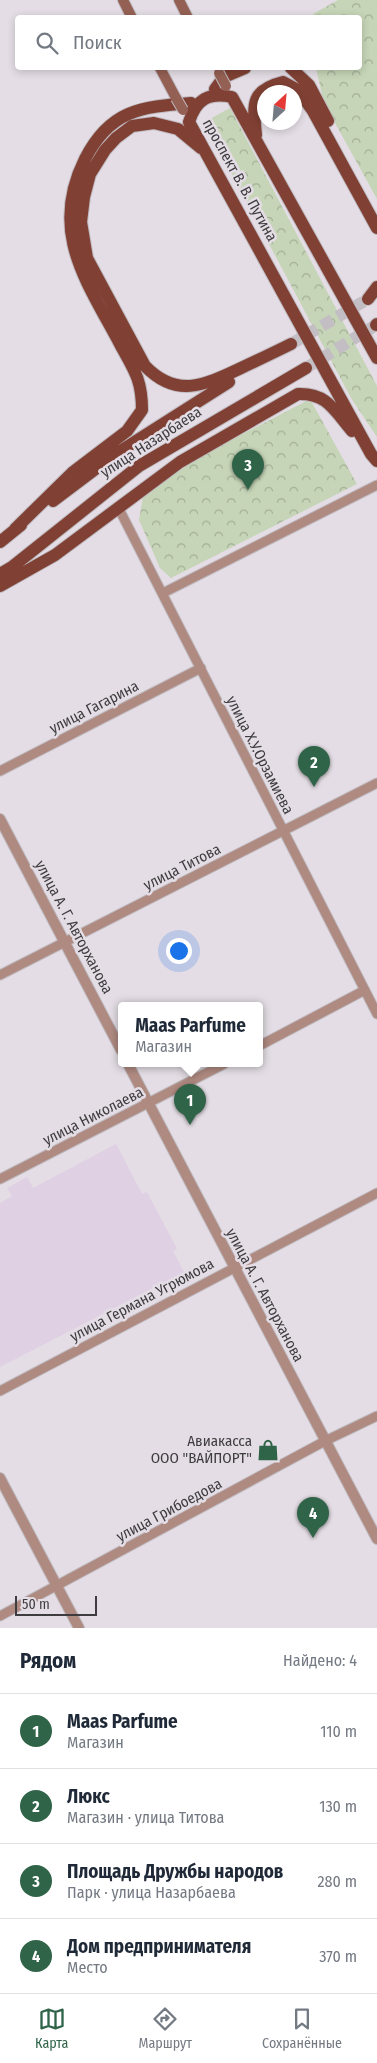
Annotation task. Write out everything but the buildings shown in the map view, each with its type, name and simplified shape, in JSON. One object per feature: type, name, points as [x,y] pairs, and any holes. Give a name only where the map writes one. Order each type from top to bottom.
[{"type":"main road","points":[[123,0],[130,15]]},
{"type":"main road","points":[[179,0],[186,15]]},
{"type":"main road","points":[[161,70],[186,116]]},
{"type":"main road","points":[[218,70],[377,358]]},
{"type":"main road","points":[[211,96],[224,77],[240,70]]},
{"type":"main road","points":[[292,70],[309,85],[377,211]]},
{"type":"main road","points":[[256,140],[254,110],[258,96],[267,86],[283,82],[298,90],[313,111],[377,228]]},
{"type":"main road","name":"проспект В. В. Путина","points":[[229,91],[204,98],[186,116],[374,458]]},
{"type":"main road","points":[[15,529],[73,472],[127,431],[142,410],[140,382],[83,275],[74,252],[70,215],[80,169],[97,137],[110,124],[124,115],[138,109],[199,103]]},
{"type":"main road","name":"улица Назарбаева","points":[[0,542],[114,455],[169,418],[291,344],[211,382],[184,386],[167,382],[154,375],[145,366],[87,258],[81,222],[84,197],[90,174],[116,138],[132,126],[154,123],[178,129],[206,153]]},
{"type":"main road","points":[[372,297],[377,287]]},
{"type":"main road","name":"улица Назарбаева","points":[[0,574],[12,567],[84,507],[139,466],[306,368]]},
{"type":"main road","points":[[0,586],[39,566],[180,462],[298,394],[313,394],[322,398],[374,458]]},
{"type":"street","points":[[163,593],[377,485]]},
{"type":"street","name":"улица Х.У.Орзамиева","points":[[118,508],[377,1014]]},
{"type":"street","name":"улица Гагарина","points":[[0,771],[201,668]]},
{"type":"street","name":"улица Титова","points":[[0,975],[377,783]]},
{"type":"street","name":"улица А. Г. Авторханова","points":[[0,819],[66,941],[118,1044]]},
{"type":"street","points":[[263,1044],[365,990]]},
{"type":"street","name":"улица А. Г. Авторханова","points":[[130,1067],[377,1539]]},
{"type":"street","name":"улица Николаева","points":[[0,1179],[218,1067]]},
{"type":"street","name":"улица Германа Угрюмова","points":[[0,1390],[377,1193]]},
{"type":"street","name":"улица Грибоедова","points":[[0,1616],[325,1441],[377,1416]]},
{"type":"street","points":[[0,1478],[79,1628]]},
{"type":"shaded area","points":[[116,1144],[142,1194],[147,1192],[177,1249],[173,1251],[184,1272],[0,1367],[0,1203],[12,1196],[7,1188],[27,1177],[33,1188]]},
{"type":"green space","points":[[338,0],[377,0],[377,199],[324,103],[316,70],[362,70],[362,15],[313,14]]},
{"type":"green space","points":[[230,108],[377,386],[377,437],[351,398],[204,122]]},
{"type":"green space","points":[[310,399],[357,484],[171,578],[160,568],[139,520],[143,496],[187,463]]},
{"type":"tunnel","points":[[291,344],[368,299]]},
{"type":"tunnel","points":[[306,368],[376,325]]},
{"type":"place","name":"Площадь Дружбы народов","points":[[248,490]]},
{"type":"place","name":"Люкс","points":[[314,787]]},
{"type":"place","name":"Maas Parfume","points":[[190,1125]]},
{"type":"place","name":"Авиакасса ООО \"ВАЙПОРТ\"","points":[[268,1450]]},
{"type":"place","name":"Дом предпринимателя","points":[[313,1538]]}]
